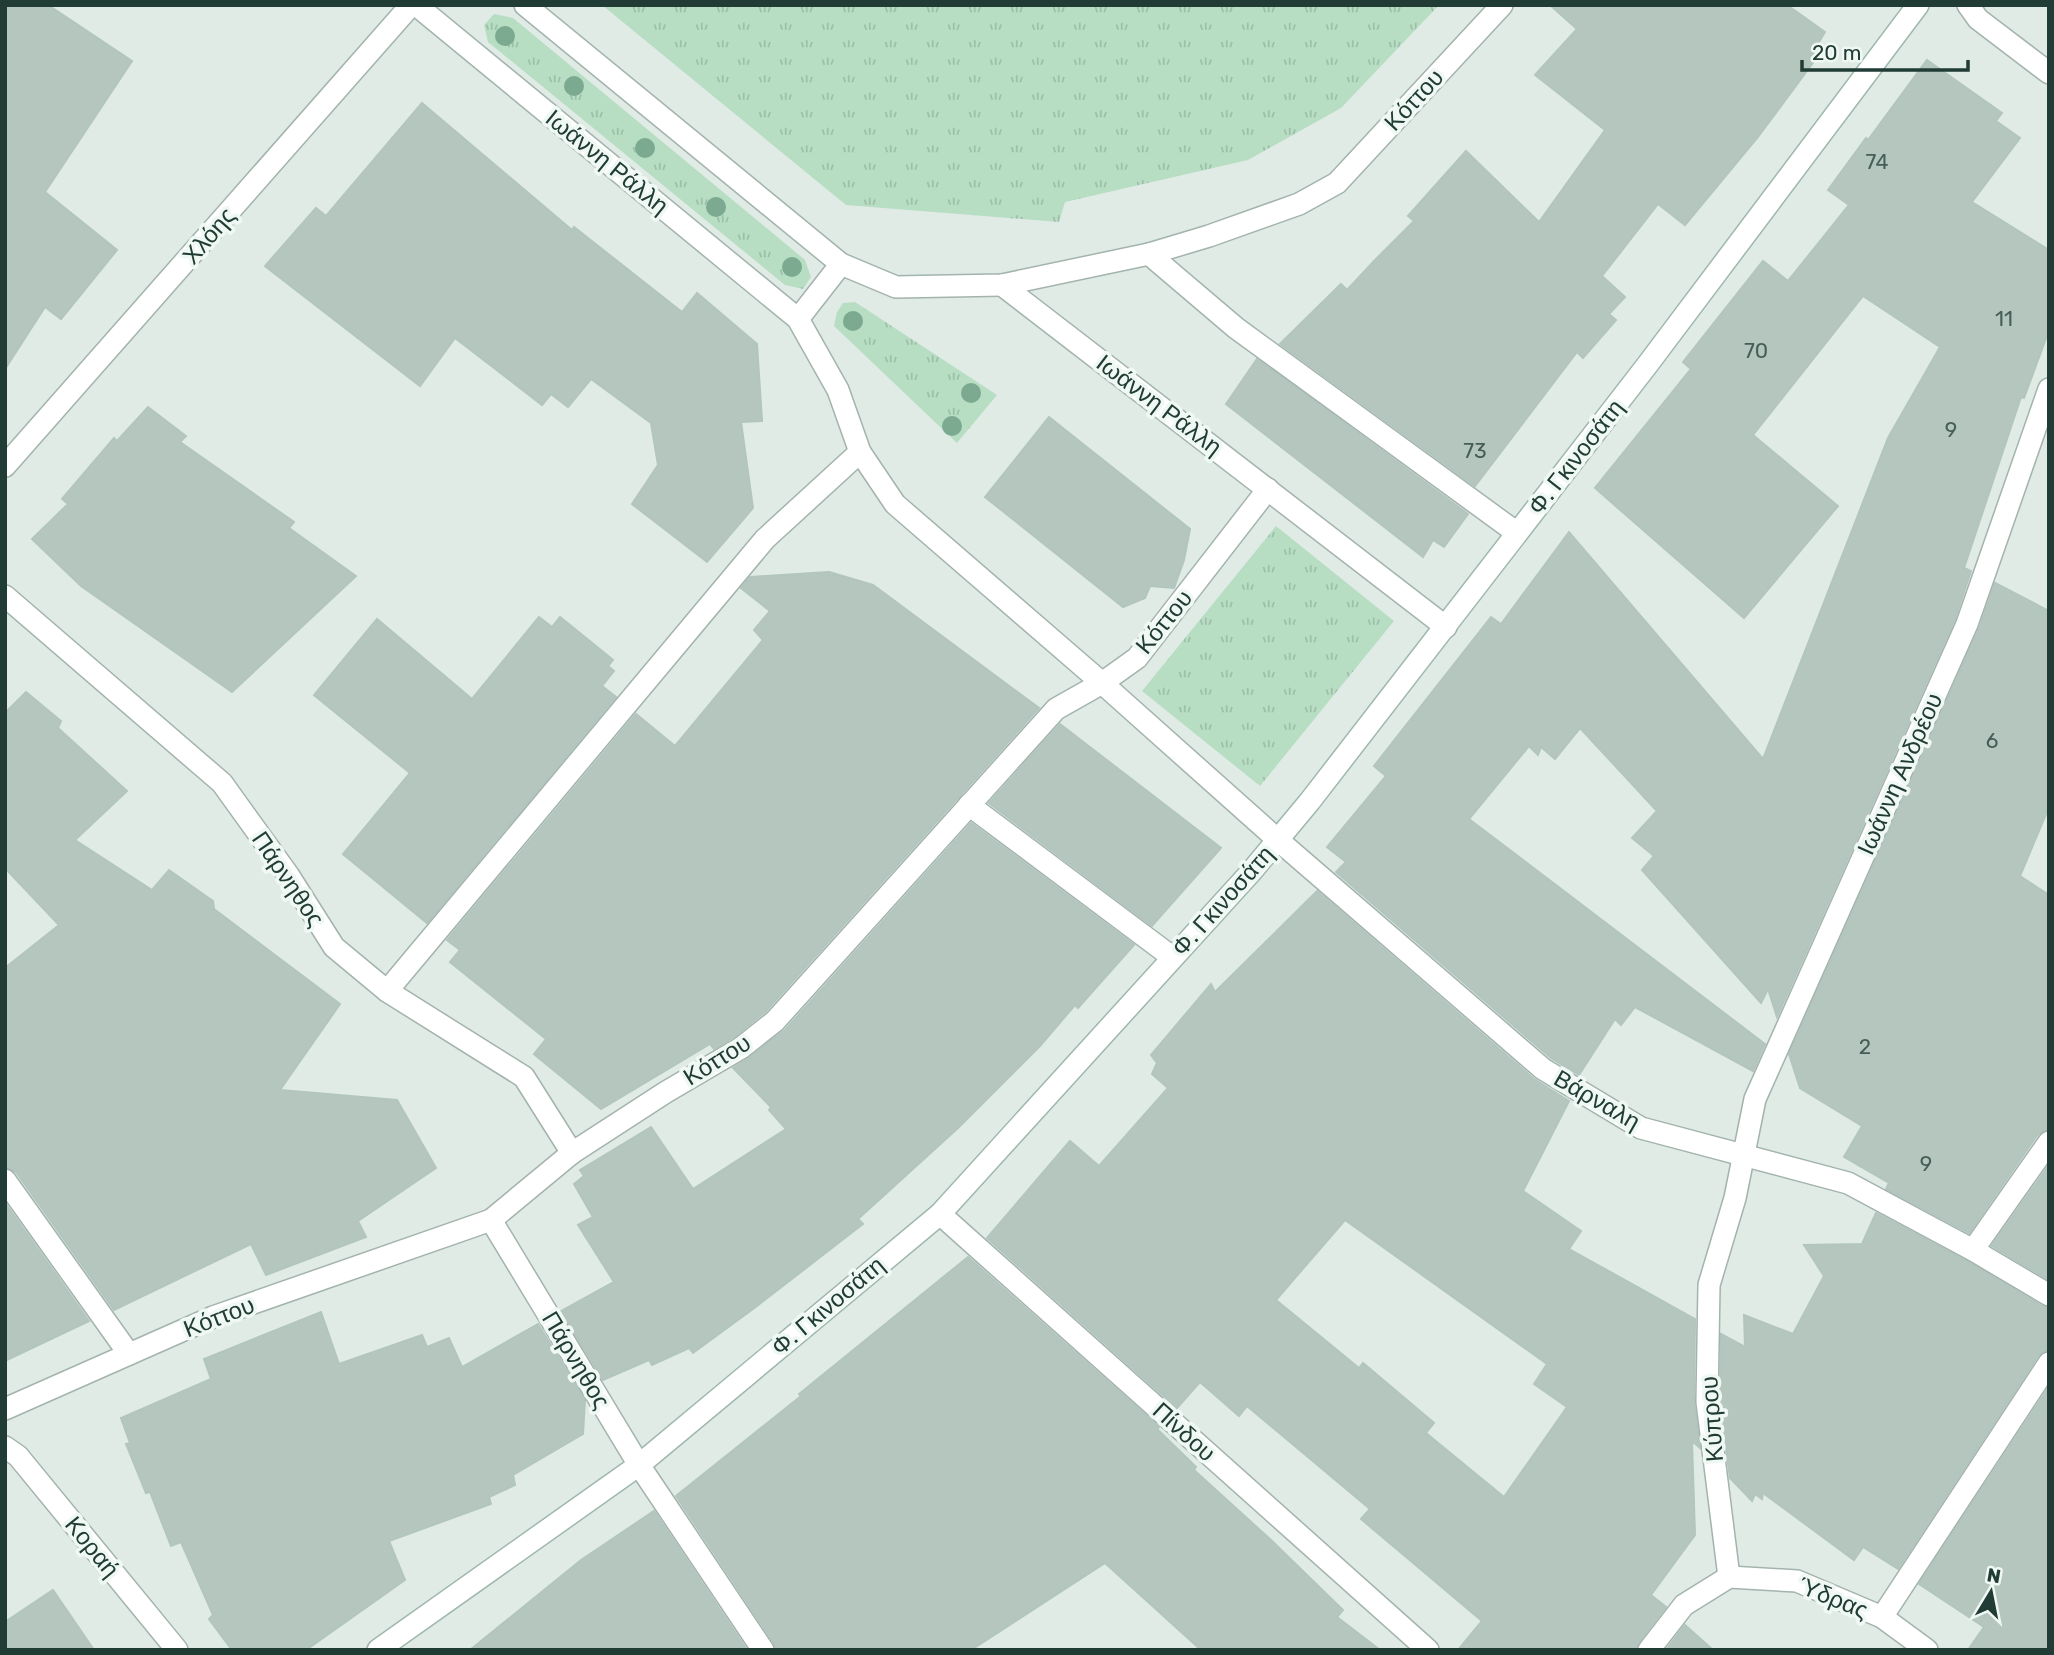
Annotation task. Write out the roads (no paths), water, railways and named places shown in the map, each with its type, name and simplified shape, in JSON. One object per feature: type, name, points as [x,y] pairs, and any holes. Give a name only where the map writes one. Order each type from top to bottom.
[{"type":"street","name":"Ιωάννη Ράλλη","points":[[414,5],[797,319],[838,390],[860,452],[895,504],[1279,840]]},
{"type":"street","name":"Χλόης","points":[[5,466],[414,5]]},
{"type":"street","points":[[525,5],[841,264],[896,287],[1002,285]]},
{"type":"street","name":"Κόττου","points":[[1002,285],[1149,254],[1209,236],[1299,204],[1337,183],[1502,5]]},
{"type":"street","name":"Φ. Γκινοσάτη","points":[[378,1650],[639,1465],[940,1214],[1311,802],[1648,365],[1918,5]]},
{"type":"street","points":[[1968,5],[1978,19],[2049,73]]},
{"type":"street","points":[[1149,254],[1236,328],[1517,533]]},
{"type":"street","points":[[797,319],[841,264]]},
{"type":"street","name":"Ιωάννη Ράλλη","points":[[1002,285],[1446,627]]},
{"type":"street","name":"Ιωάννη Ανδρέου","points":[[1744,1156],[1755,1098],[1966,624],[2049,389]]},
{"type":"street","points":[[387,991],[765,539],[860,452]]},
{"type":"street","name":"Κόττου","points":[[5,1409],[213,1317],[491,1220],[572,1153],[666,1092],[741,1048],[775,1021],[1056,709],[1102,683],[1137,658],[1268,489]]},
{"type":"street","name":"Πάρνηθος","points":[[5,596],[222,783],[289,876],[334,947],[387,991],[524,1077],[572,1153]]},
{"type":"street","points":[[969,805],[1172,957]]},
{"type":"street","name":"Βάρναλη","points":[[1279,840],[1543,1069],[1641,1128],[1848,1183],[1973,1250],[2049,1295]]},
{"type":"street","points":[[1973,1250],[2049,1142]]},
{"type":"street","name":"Κύπρου","points":[[1729,1577],[1707,1402],[1709,1285],[1735,1198],[1744,1156]]},
{"type":"street","points":[[5,1180],[129,1354]]},
{"type":"street","name":"Πίνδου","points":[[940,1214],[1428,1650]]},
{"type":"street","name":"Πάρνηθος","points":[[491,1220],[639,1465],[763,1650]]},
{"type":"street","points":[[1882,1617],[2049,1363]]},
{"type":"street","name":"Κοραή","points":[[5,1447],[18,1456],[177,1650]]},
{"type":"street","points":[[1648,1650],[1684,1605],[1729,1577]]},
{"type":"street","name":"Ύδρας","points":[[1729,1577],[1797,1581],[1882,1617],[1927,1650]]}]
